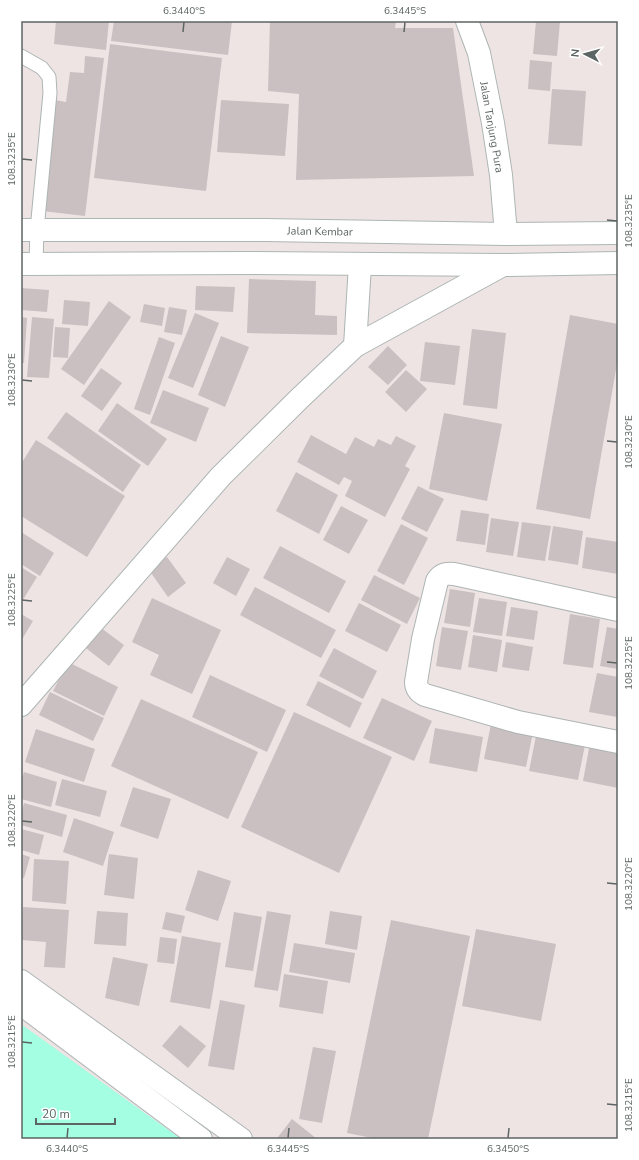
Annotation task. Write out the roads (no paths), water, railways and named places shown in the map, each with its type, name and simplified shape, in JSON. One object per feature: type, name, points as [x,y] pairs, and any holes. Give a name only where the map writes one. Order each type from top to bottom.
[{"type":"street","name":"Jalan Tanjung Pura","points":[[467,21],[478,53],[493,123],[501,175],[506,234]]},
{"type":"street","name":"Jalan Kembar","points":[[29,230],[265,230],[506,234],[618,233]]},
{"type":"street","points":[[29,264],[250,263],[503,265],[618,263]]},
{"type":"street","points":[[356,346],[360,265]]},
{"type":"street","points":[[21,704],[221,476],[300,398],[356,346],[503,265]]},
{"type":"street","points":[[618,610],[454,574],[444,574],[437,581],[423,640],[416,687],[425,695],[518,722],[618,742]]},
{"type":"street","points":[[21,981],[241,1139]]},
{"type":"street","points":[[21,1004],[201,1139]]},
{"type":"lane","points":[[21,56],[42,68],[49,77],[50,93],[29,230],[29,264]]}]
